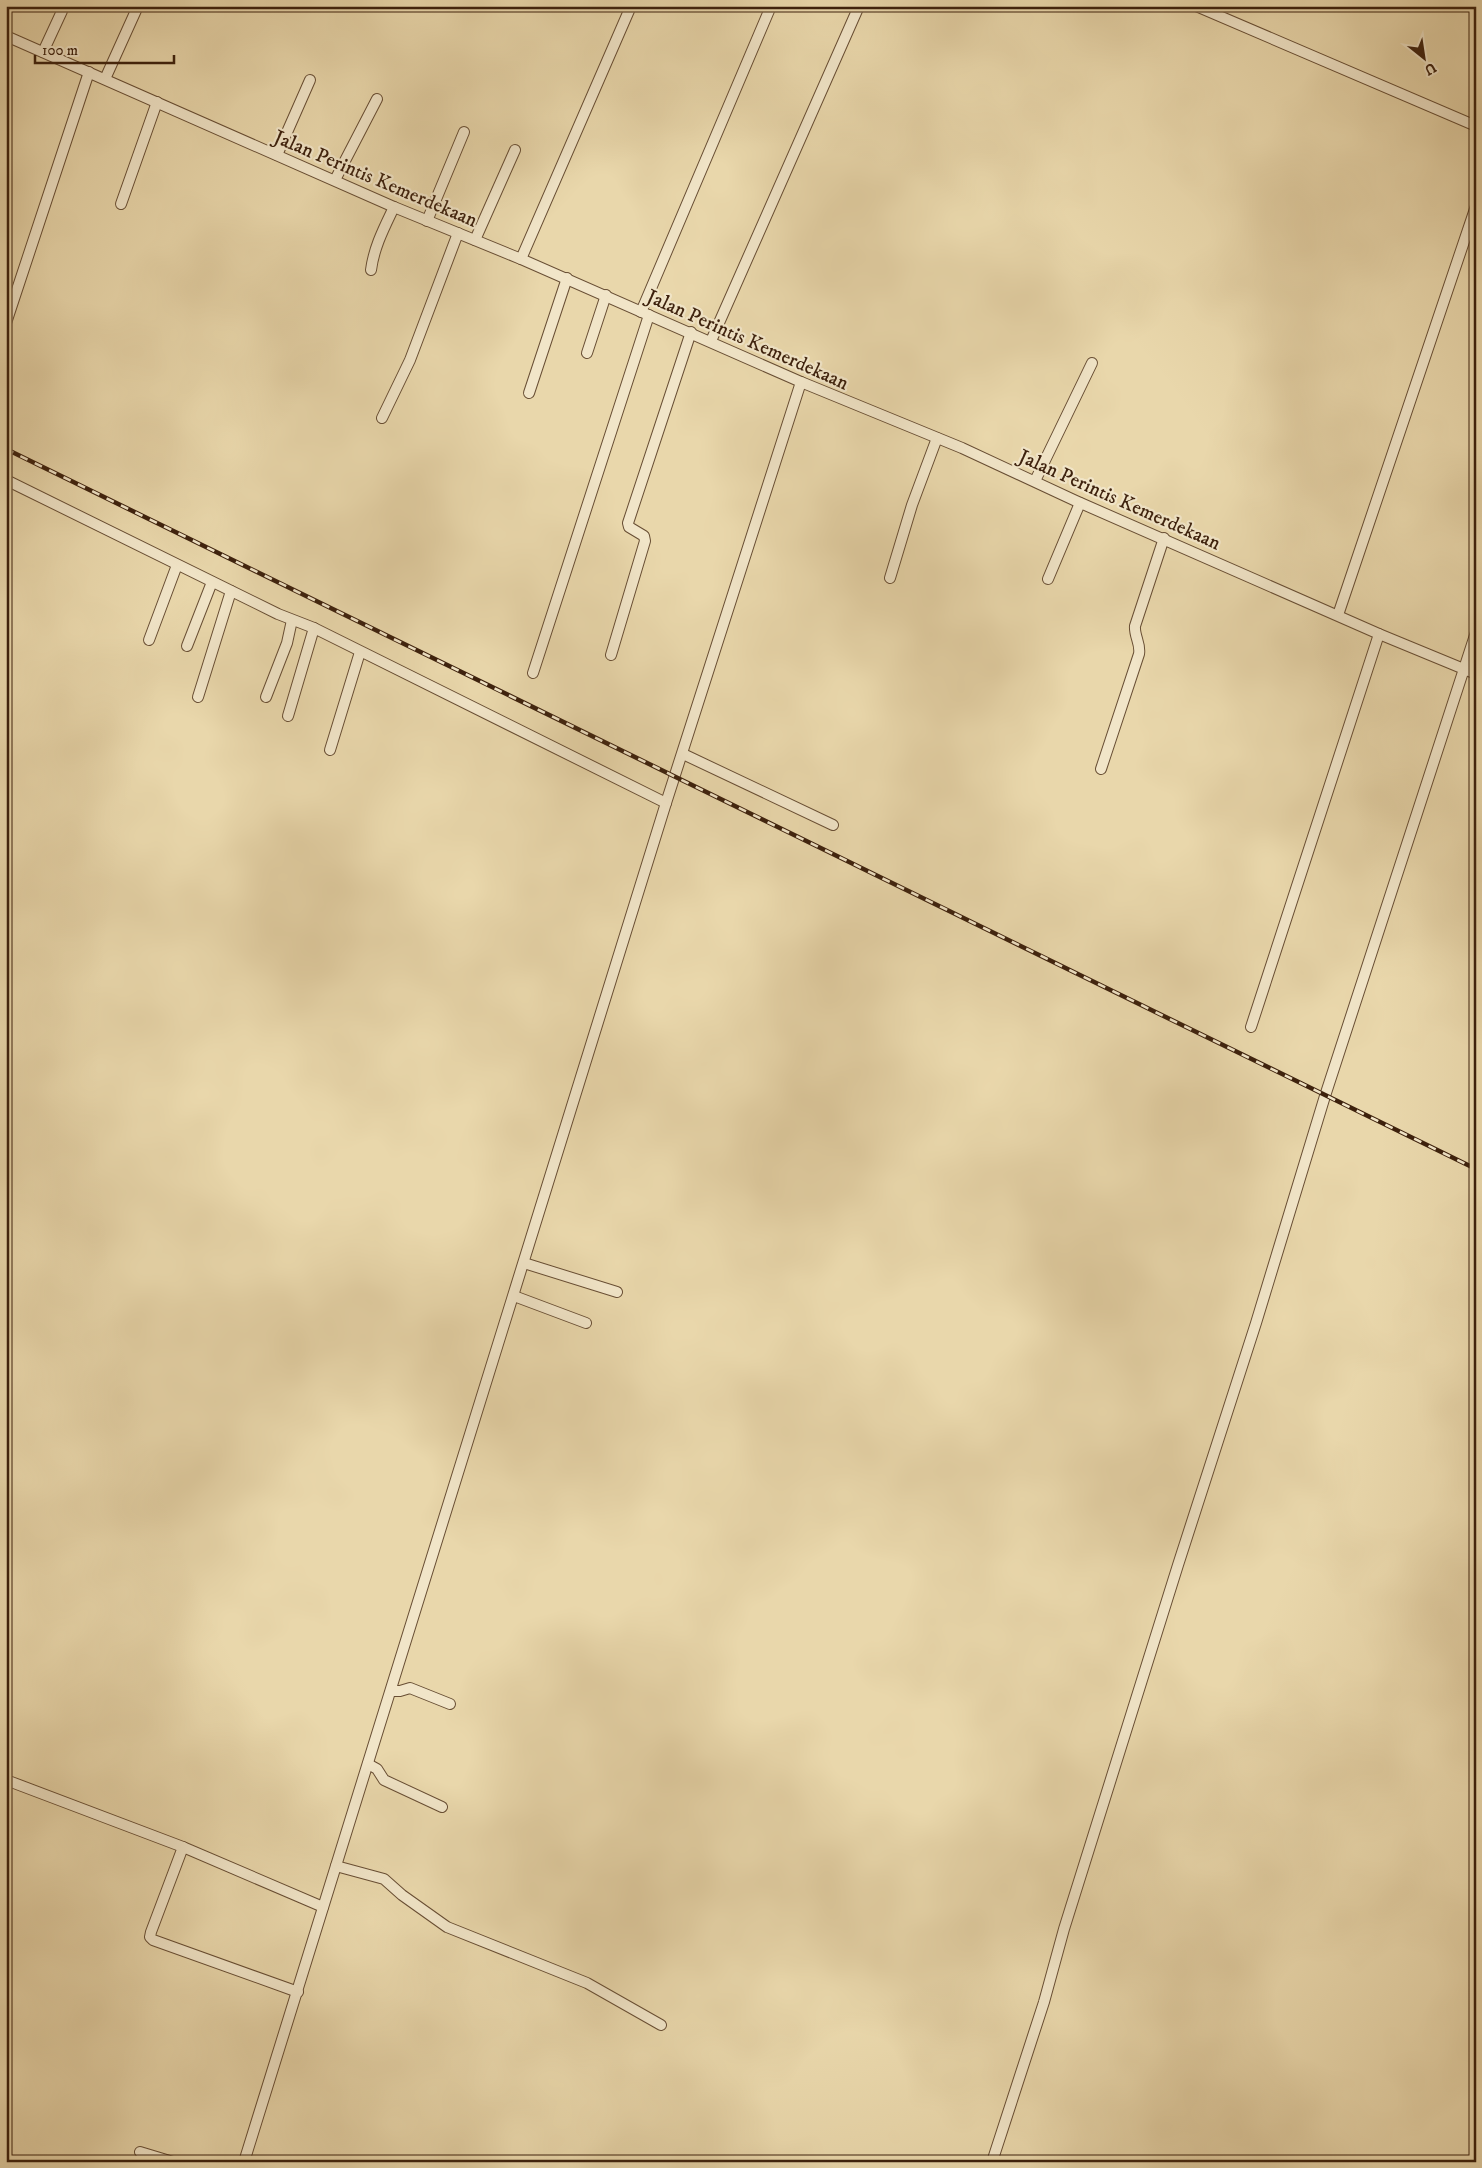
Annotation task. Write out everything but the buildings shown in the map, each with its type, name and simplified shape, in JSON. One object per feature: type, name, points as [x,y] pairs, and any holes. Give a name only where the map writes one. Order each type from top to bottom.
[{"type":"street","points":[[105,79],[138,6]]},
{"type":"street","points":[[521,259],[631,6]]},
{"type":"street","points":[[533,673],[645,313],[771,6]]},
{"type":"street","points":[[711,341],[859,6]]},
{"type":"street","points":[[1196,6],[1476,126]]},
{"type":"street","points":[[43,52],[62,11]]},
{"type":"street","name":"Jalan Perintis Kemerdekaan","points":[[7,38],[158,102],[394,207],[567,278],[801,382],[937,438],[1080,503],[1338,614],[1379,634],[1476,674]]},
{"type":"street","points":[[6,323],[89,72]]},
{"type":"street","points":[[277,155],[310,80]]},
{"type":"street","points":[[334,180],[377,99]]},
{"type":"street","points":[[121,204],[158,102]]},
{"type":"street","points":[[427,221],[464,132]]},
{"type":"street","points":[[475,240],[515,150]]},
{"type":"street","points":[[1338,614],[1476,206]]},
{"type":"street","points":[[372,270],[373,254],[394,207]]},
{"type":"street","points":[[382,418],[410,360],[458,233]]},
{"type":"street","points":[[529,393],[567,278]]},
{"type":"street","points":[[587,352],[606,296]]},
{"type":"street","points":[[611,655],[645,541],[642,534],[629,527],[628,522],[691,332]]},
{"type":"street","points":[[1034,481],[1092,363]]},
{"type":"street","points":[[244,2162],[666,802],[801,382]]},
{"type":"street","points":[[890,578],[912,505],[937,438]]},
{"type":"street","points":[[6,480],[231,592],[314,628],[666,802]]},
{"type":"street","points":[[1048,579],[1080,503]]},
{"type":"street","points":[[1101,769],[1139,654],[1140,645],[1134,631],[1135,626],[1164,538]]},
{"type":"street","points":[[149,640],[176,564]]},
{"type":"street","points":[[188,646],[212,582]]},
{"type":"street","points":[[198,697],[231,592]]},
{"type":"street","points":[[266,697],[287,644],[292,620]]},
{"type":"street","points":[[288,716],[314,628]]},
{"type":"street","points":[[992,2162],[1044,2002],[1064,1929],[1256,1323],[1325,1096],[1476,632]]},
{"type":"street","points":[[1251,1027],[1379,634]]},
{"type":"street","points":[[330,750],[360,652]]},
{"type":"street","points":[[682,754],[833,824]]},
{"type":"street","points":[[524,1263],[617,1292]]},
{"type":"street","points":[[514,1296],[586,1323]]},
{"type":"street","points":[[391,1691],[410,1688],[450,1704]]},
{"type":"street","points":[[368,1764],[377,1769],[384,1780],[442,1808]]},
{"type":"street","points":[[6,1780],[183,1847],[323,1907]]},
{"type":"street","points":[[183,1847],[150,1937],[153,1940],[298,1992]]},
{"type":"street","points":[[336,1866],[384,1879],[402,1895],[447,1927],[587,1983],[661,2025]]},
{"type":"street","points":[[140,2152],[173,2162]]},
{"type":"railway","points":[[6,449],[1476,1169]]}]
